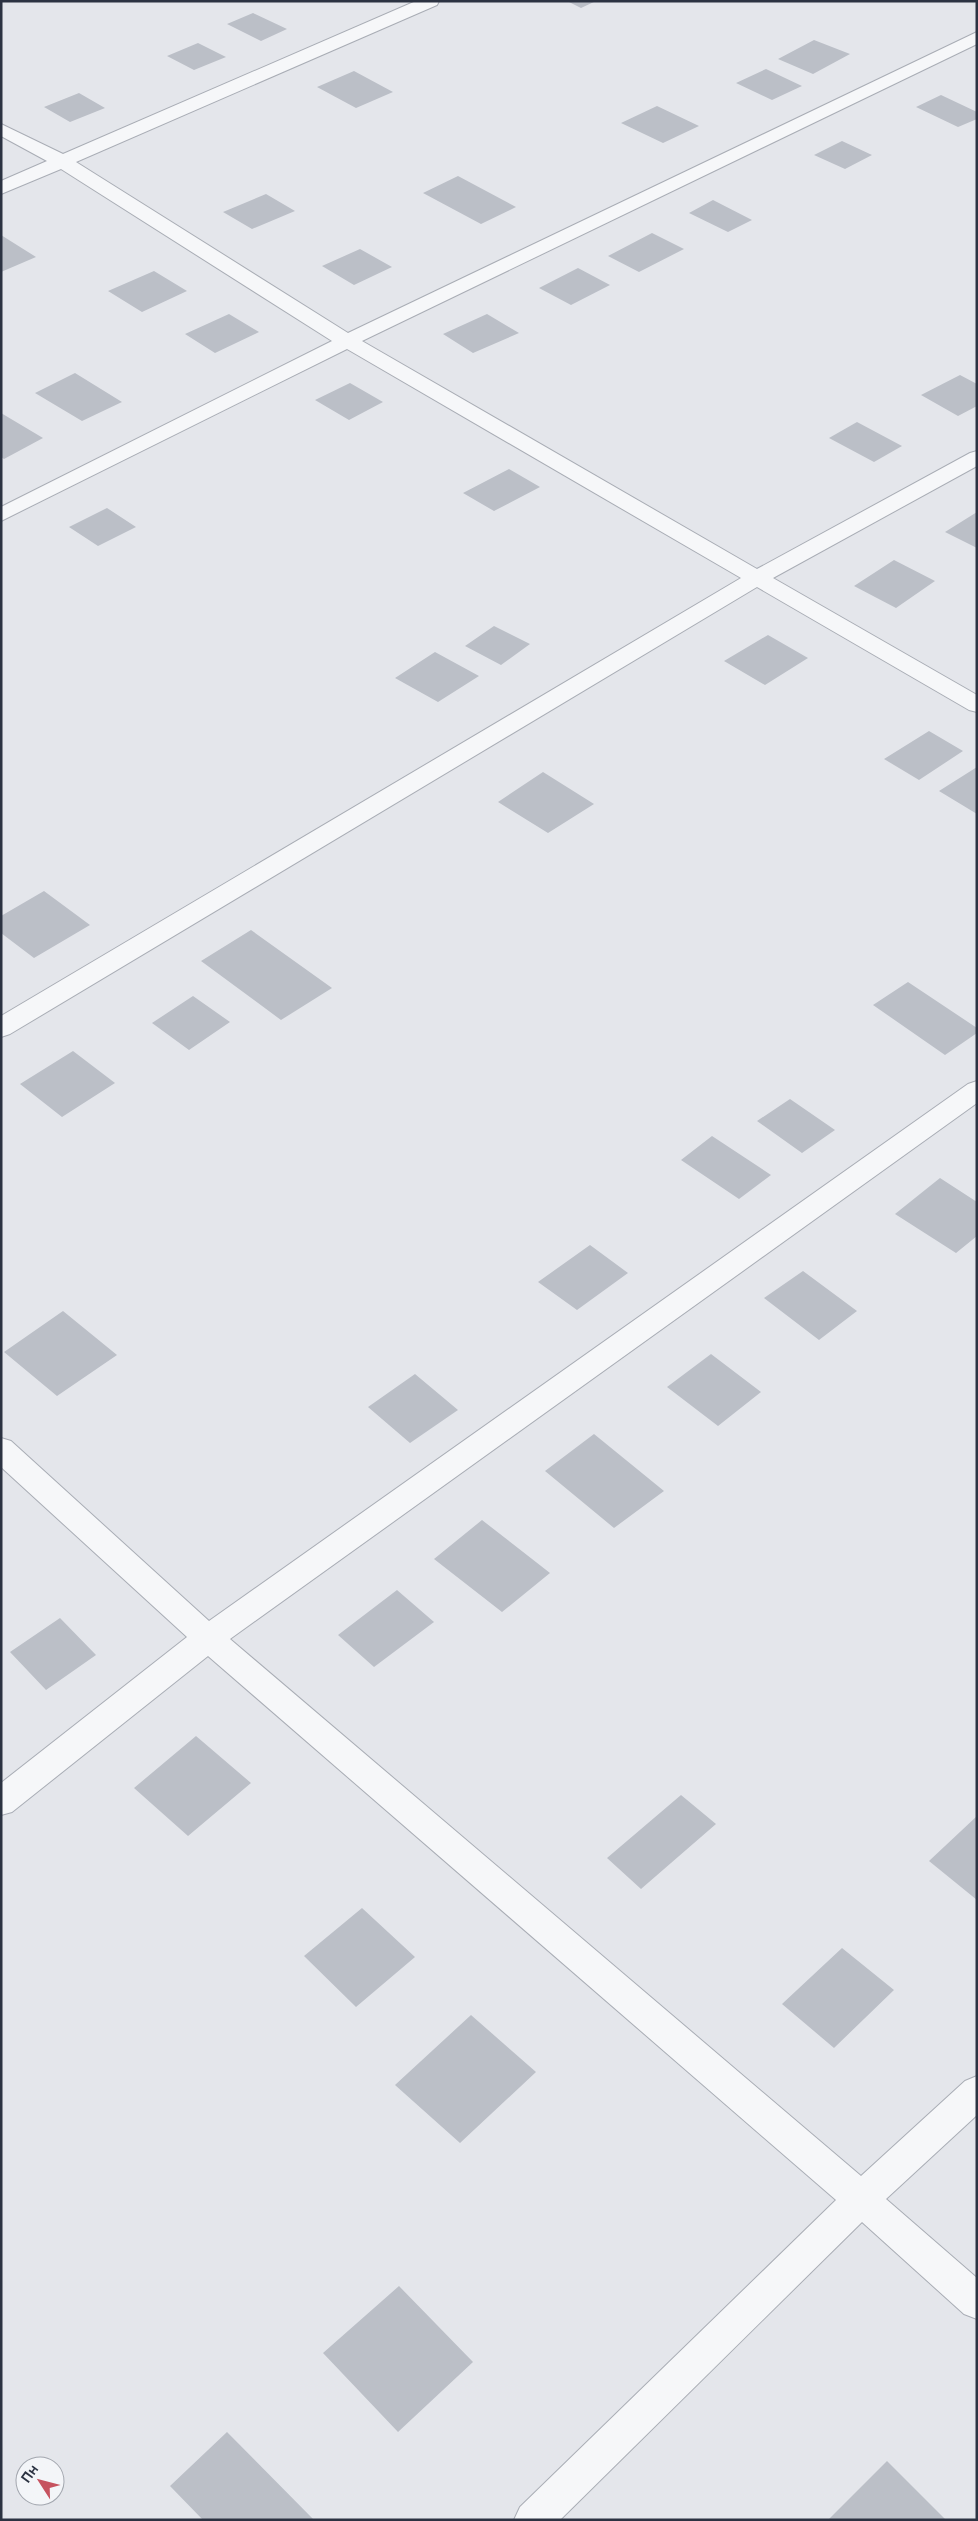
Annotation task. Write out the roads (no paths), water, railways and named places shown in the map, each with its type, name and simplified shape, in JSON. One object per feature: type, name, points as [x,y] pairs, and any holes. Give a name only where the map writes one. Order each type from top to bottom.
[{"type":"street","points":[[1,188],[431,1]]},
{"type":"street","points":[[1,515],[347,341],[977,36]]},
{"type":"street","points":[[1,129],[61,161],[347,341],[977,705]]},
{"type":"street","points":[[1,1028],[757,578],[977,457]]},
{"type":"street","points":[[1,1802],[208,1638],[977,1090]]},
{"type":"street","points":[[1,1449],[208,1638],[861,2199],[977,2302]]},
{"type":"street","points":[[533,2520],[861,2199],[977,2092]]}]
